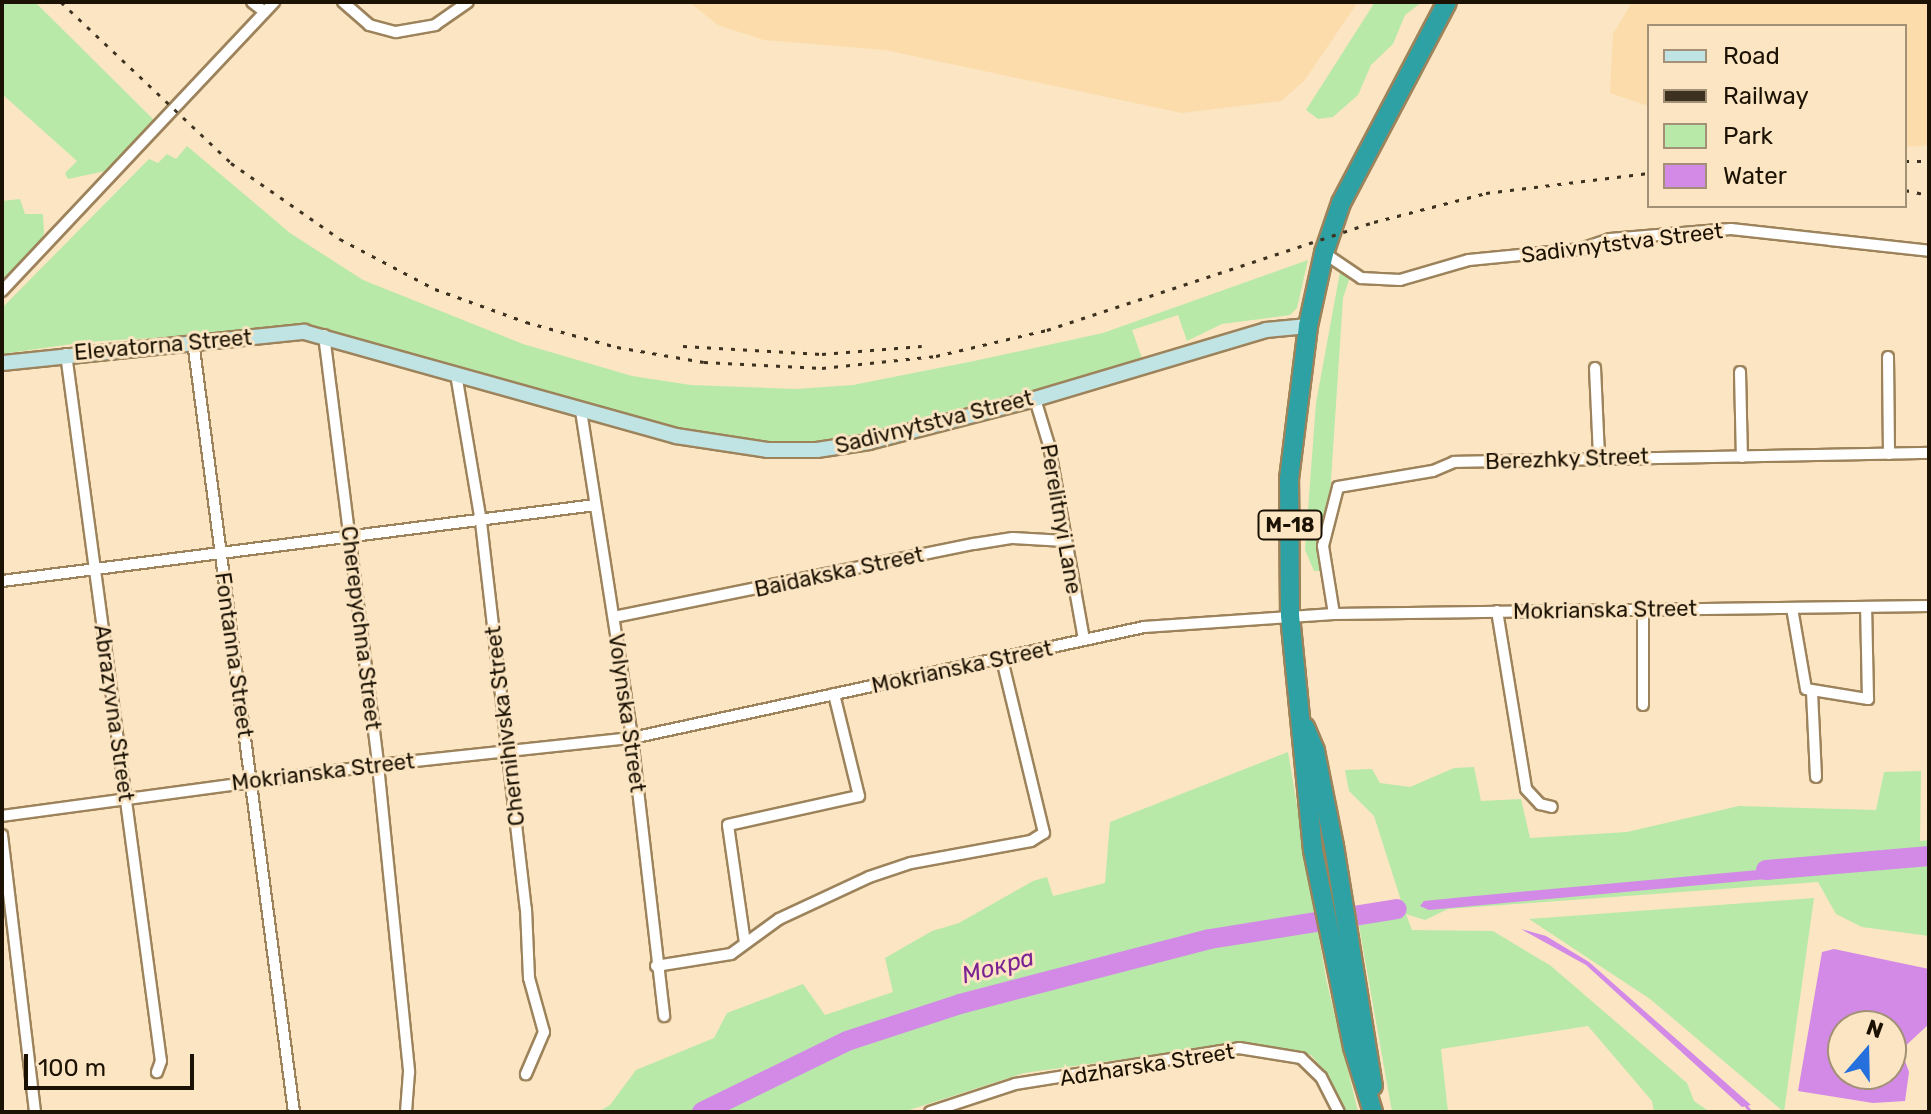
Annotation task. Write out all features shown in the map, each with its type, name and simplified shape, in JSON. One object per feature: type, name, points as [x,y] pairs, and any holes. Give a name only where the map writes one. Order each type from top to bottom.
[{"type":"highway","name":"М-18","points":[[1374,1112],[1339,977],[1313,850],[1304,725],[1290,615],[1289,479],[1308,326],[1324,253],[1341,203],[1447,2]]},
{"type":"highway","name":"М-18","points":[[1304,725],[1315,751],[1358,973],[1374,1112]]},
{"type":"street","points":[[252,2],[265,12]]},
{"type":"street","points":[[2,291],[274,2]]},
{"type":"street","points":[[343,2],[369,25],[396,32],[435,25],[468,2]]},
{"type":"street","name":"Sadivnytstva Street","points":[[1324,253],[1361,278],[1400,280],[1469,260],[1731,229],[1929,251]]},
{"type":"street","name":"Sadivnytstva Street","points":[[324,335],[581,411],[723,446],[817,450],[869,442],[1035,399],[1266,330],[1308,326]]},
{"type":"street","name":"Elevatorna Street","points":[[2,363],[193,341],[304,332],[324,335]]},
{"type":"street","name":"Cherepychna Street","points":[[324,335],[378,765],[409,1072],[406,1112]]},
{"type":"street","name":"Fontanna Street","points":[[193,341],[294,1112]]},
{"type":"street","name":"Abrazyvna Street","points":[[66,354],[161,1061],[157,1072]]},
{"type":"street","points":[[1888,357],[1889,454]]},
{"type":"street","points":[[1595,368],[1599,456]]},
{"type":"street","points":[[1740,372],[1742,457]]},
{"type":"street","name":"Chernihivska Street","points":[[456,374],[481,522],[508,751],[529,978],[544,1032],[526,1074]]},
{"type":"street","name":"Perelitnyi Lane","points":[[1035,399],[1049,445],[1084,640]]},
{"type":"street","name":"Volynska Street","points":[[581,411],[632,738],[664,1016]]},
{"type":"street","name":"Berezhky Street","points":[[1334,614],[1323,546],[1338,487],[1433,471],[1454,462],[1599,456],[1929,453]]},
{"type":"street","points":[[2,581],[595,505]]},
{"type":"street","name":"Baidakska Street","points":[[614,617],[974,544],[1013,538],[1065,541]]},
{"type":"street","name":"Mokrianska Street","points":[[2,816],[378,765],[632,738],[1144,627],[1290,615],[1929,606]]},
{"type":"street","points":[[1792,608],[1803,685],[1812,692],[1871,697],[1866,607]]},
{"type":"street","points":[[1643,610],[1643,705]]},
{"type":"street","points":[[1497,611],[1526,789],[1540,804],[1552,807]]},
{"type":"street","points":[[656,966],[731,954],[779,919],[869,877],[911,863],[1031,841],[1044,833],[1002,659]]},
{"type":"street","points":[[1812,692],[1816,777]]},
{"type":"street","points":[[745,943],[728,825],[859,796],[834,694]]},
{"type":"street","points":[[2,835],[35,1112]]},
{"type":"street","name":"Adzharska Street","points":[[930,1112],[1015,1084],[1239,1048],[1301,1058],[1321,1077],[1339,1112]]},
{"type":"shaded area","points":[[689,2],[1358,2],[1304,81],[1281,101],[1182,113],[885,50],[764,40],[718,25]]},
{"type":"shaded area","points":[[1632,2],[1929,2],[1929,145],[1907,147],[1907,24],[1647,24],[1647,105],[1610,93],[1613,34]]},
{"type":"green space","points":[[2,2],[35,2],[154,120],[110,170],[68,179],[65,173],[77,161],[2,94]]},
{"type":"green space","points":[[1375,2],[1422,2],[1405,15],[1393,44],[1371,65],[1358,95],[1333,117],[1318,119],[1306,110]]},
{"type":"green space","points":[[187,146],[290,233],[363,280],[523,344],[632,376],[691,385],[796,389],[853,385],[974,361],[1103,333],[1308,260],[1297,308],[1290,315],[1222,324],[1187,341],[1178,315],[1132,330],[1142,358],[1132,364],[905,426],[823,442],[766,444],[665,428],[312,328],[86,342],[2,354],[2,308],[149,159],[158,163],[167,154],[176,159]]},
{"type":"green space","points":[[20,199],[25,214],[43,214],[44,233],[39,248],[2,285],[2,201]]},
{"type":"green space","points":[[1340,272],[1350,277],[1343,298],[1325,571],[1314,571],[1305,550],[1316,403]]},
{"type":"green space","points":[[1288,752],[1326,979],[1358,1112],[1344,1112],[1328,1075],[1311,1055],[1247,1042],[1024,1073],[903,1112],[598,1112],[610,1105],[636,1070],[714,1038],[727,1013],[803,984],[825,1015],[893,992],[885,958],[932,931],[959,923],[1033,881],[1047,877],[1053,896],[1105,883],[1110,822]]},
{"type":"green space","points":[[1474,767],[1481,801],[1521,799],[1530,838],[1627,832],[1739,806],[1876,810],[1884,772],[1921,771],[1920,841],[1929,840],[1929,936],[1862,927],[1836,914],[1818,882],[1448,909],[1425,920],[1406,914],[1412,930],[1493,931],[1551,966],[1687,1083],[1694,1101],[1710,1112],[1654,1112],[1652,1101],[1588,1026],[1441,1049],[1448,1112],[1392,1112],[1358,920],[1405,913],[1374,816],[1349,791],[1345,770],[1372,769],[1380,783],[1410,787],[1454,768]]},
{"type":"green space","points":[[1814,898],[1784,1112],[1650,999],[1529,919]]},
{"type":"water","points":[[1791,867],[1799,876],[1429,910],[1420,906],[1424,901]]},
{"type":"water","points":[[1521,929],[1546,936],[1589,962],[1751,1105],[1742,1107],[1586,965]]},
{"type":"water","points":[[1834,949],[1929,969],[1929,1024],[1907,1044],[1907,1010],[1827,1010],[1827,1090],[1907,1090],[1905,1101],[1873,1103],[1798,1091],[1822,952]]},
{"type":"waterway","points":[[1766,870],[1929,856]]},
{"type":"waterway","name":"Мокра","points":[[702,1112],[847,1041],[960,1004],[1210,939],[1397,909]]},
{"type":"waterway","points":[[1746,1106],[1751,1112]]},
{"type":"railway","points":[[61,2],[231,163],[340,239],[435,289],[526,322],[617,347],[704,362],[822,368],[936,356],[1047,330],[1374,222],[1486,193],[1647,173]]},
{"type":"railway","points":[[1907,161],[1929,161]]},
{"type":"railway","points":[[1907,190],[1929,195]]},
{"type":"railway","points":[[683,346],[822,354],[922,346]]}]
